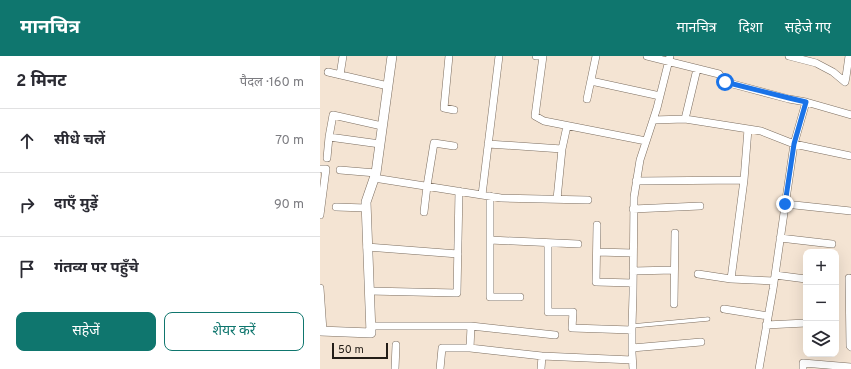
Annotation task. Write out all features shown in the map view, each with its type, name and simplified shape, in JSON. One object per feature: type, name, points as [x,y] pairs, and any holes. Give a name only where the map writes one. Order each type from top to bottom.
[{"type":"street","points":[[340,75],[343,56]]},
{"type":"street","points":[[320,288],[321,331],[371,333],[366,202],[375,175],[392,56]]},
{"type":"street","points":[[449,56],[444,108],[454,110]]},
{"type":"street","points":[[499,56],[488,144],[486,195],[490,240],[490,297],[520,297]]},
{"type":"street","points":[[536,56],[543,56],[535,116],[544,121],[646,141]]},
{"type":"street","points":[[586,99],[596,56]]},
{"type":"street","points":[[647,56],[669,58],[697,69],[719,74],[725,82],[851,115]]},
{"type":"street","points":[[789,56],[816,63],[833,72],[845,82],[849,79],[849,56]]},
{"type":"street","points":[[633,369],[633,209],[636,181],[640,160],[660,96],[669,58]]},
{"type":"street","points":[[685,119],[697,69]]},
{"type":"street","points":[[328,72],[388,86]]},
{"type":"street","points":[[590,82],[660,96]]},
{"type":"street","points":[[759,369],[794,144],[806,102]]},
{"type":"street","points":[[327,158],[333,115],[382,126]]},
{"type":"street","points":[[653,120],[685,119],[748,129],[794,144],[851,156]]},
{"type":"street","points":[[557,199],[562,149],[567,126]]},
{"type":"street","points":[[730,279],[744,180],[748,129]]},
{"type":"street","points":[[329,137],[380,144]]},
{"type":"street","points":[[424,212],[426,186],[434,143],[454,146]]},
{"type":"street","points":[[488,144],[562,149]]},
{"type":"street","points":[[320,169],[326,169],[320,215]]},
{"type":"street","points":[[340,170],[501,198],[588,200]]},
{"type":"street","points":[[636,181],[744,180]]},
{"type":"street","points":[[369,291],[457,293],[458,191]]},
{"type":"street","points":[[785,204],[851,211]]},
{"type":"street","points":[[633,209],[700,206]]},
{"type":"street","points":[[336,207],[366,208]]},
{"type":"street","points":[[597,225],[596,282],[633,283]]},
{"type":"street","points":[[674,304],[675,233]]},
{"type":"street","points":[[780,238],[832,244]]},
{"type":"street","points":[[490,240],[578,244]]},
{"type":"street","points":[[548,243],[548,312],[573,312],[572,328],[632,328]]},
{"type":"street","points":[[368,247],[458,254]]},
{"type":"street","points":[[596,252],[633,253]]},
{"type":"street","points":[[633,271],[674,270]]},
{"type":"street","points":[[698,274],[730,279],[803,279]]},
{"type":"street","points":[[849,278],[851,346]]},
{"type":"street","points":[[724,309],[768,316]]},
{"type":"street","points":[[766,325],[803,323]]},
{"type":"street","points":[[371,326],[471,326],[555,335]]},
{"type":"street","points":[[470,348],[471,326]]},
{"type":"street","points":[[632,348],[701,342]]},
{"type":"street","points":[[396,345],[396,369]]},
{"type":"street","points":[[440,369],[442,348],[470,348],[542,356],[632,360]]},
{"type":"street","points":[[541,369],[542,356]]},
{"type":"street","points":[[803,369],[803,363],[851,367]]},
{"type":"lane","points":[[632,328],[708,319]]},
{"type":"route","points":[[725,82],[806,102],[794,144],[785,204]]}]
